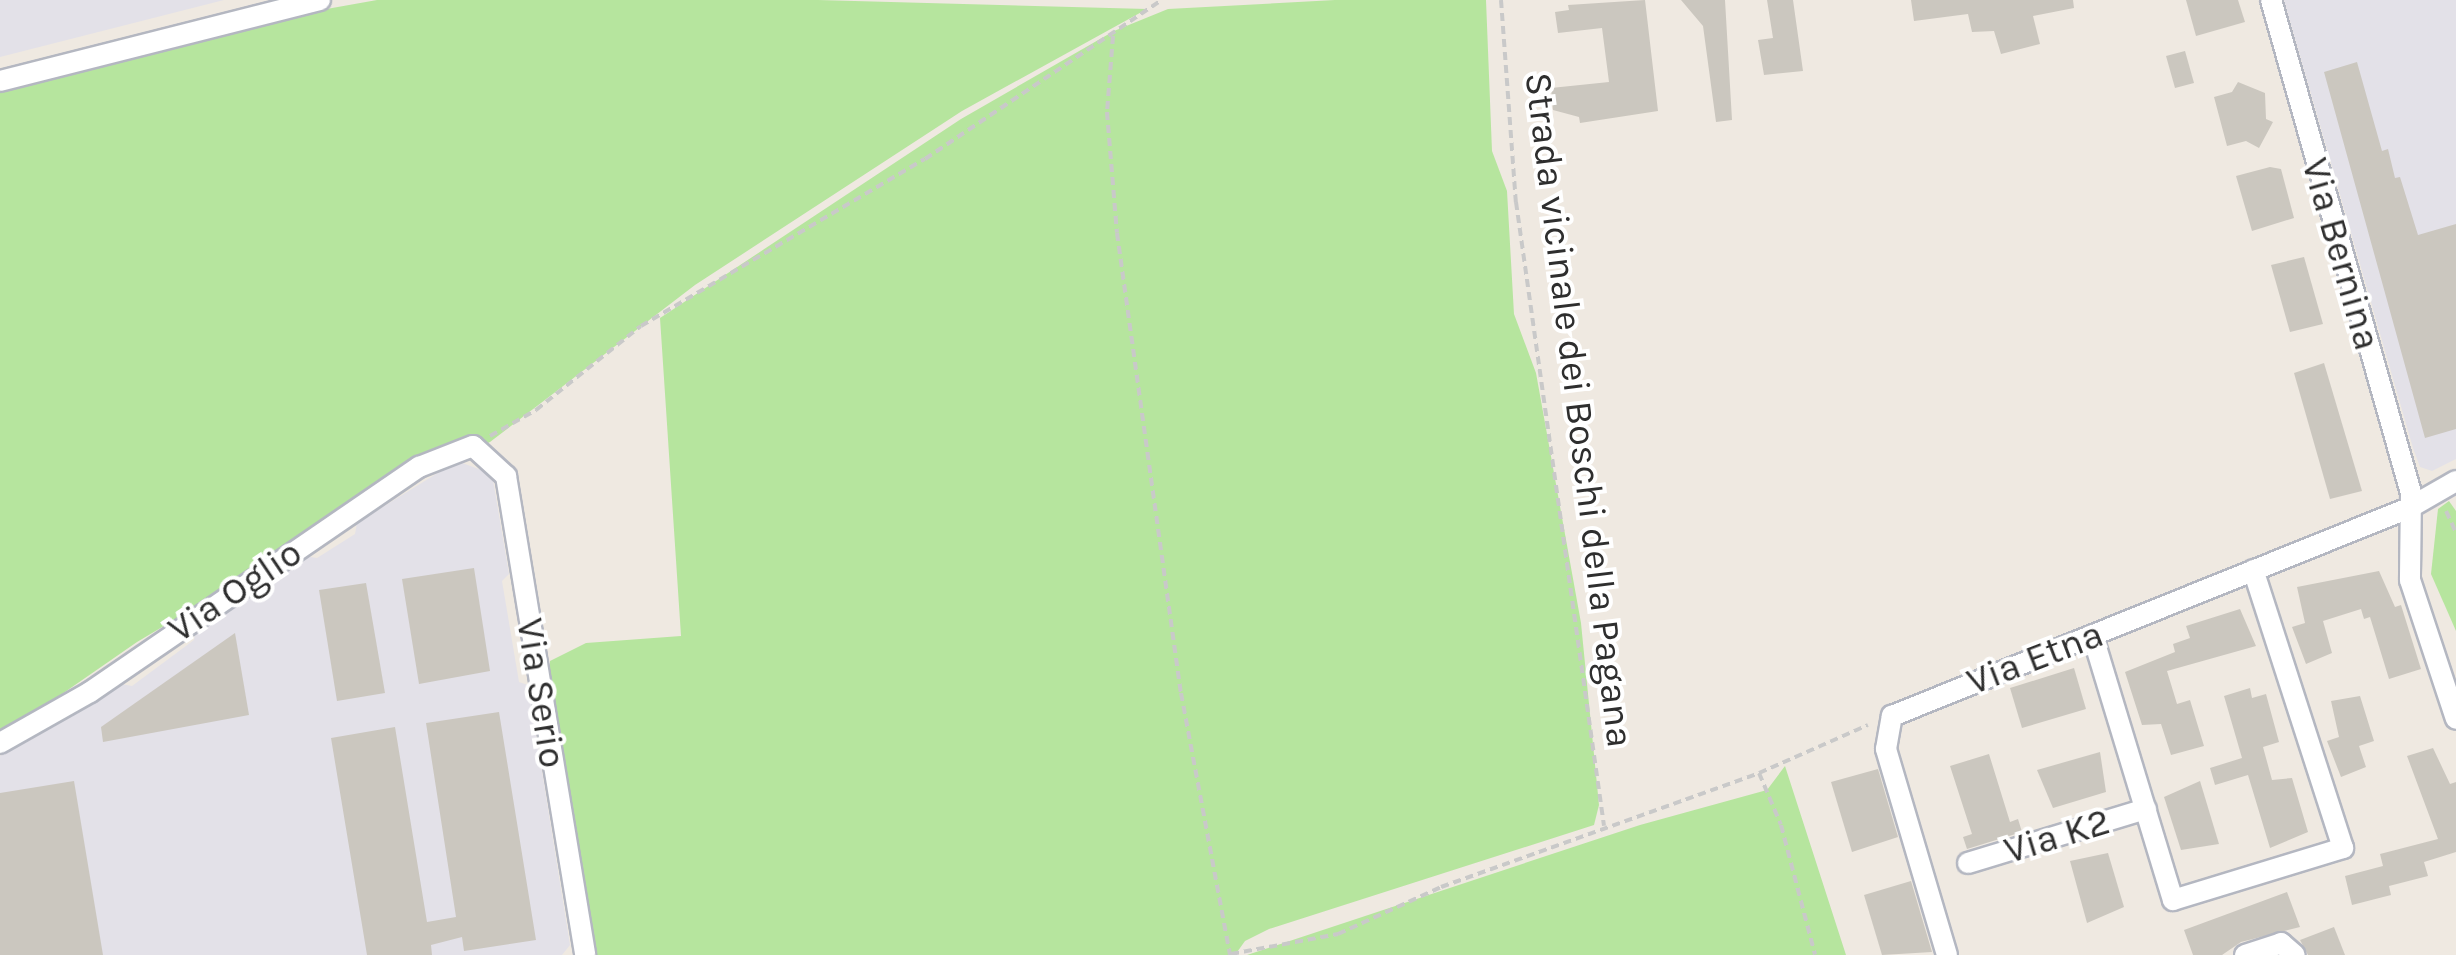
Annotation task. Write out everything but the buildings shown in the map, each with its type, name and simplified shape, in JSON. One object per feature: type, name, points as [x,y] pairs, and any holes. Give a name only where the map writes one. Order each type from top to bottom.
[{"type":"street","points":[[0,81],[315,0]]},
{"type":"street","name":"Via Bernina","points":[[2271,0],[2411,494],[2410,580],[2456,719]]},
{"type":"street","name":"Via Oglio","points":[[0,743],[90,692],[419,467],[473,446]]},
{"type":"street","name":"Via Serio","points":[[473,446],[506,476],[585,955]]},
{"type":"street","name":"Via Etna","points":[[1892,716],[2409,508],[2456,482]]},
{"type":"street","name":"Via K2","points":[[2093,637],[2173,900],[2342,848],[2254,570]]},
{"type":"street","points":[[1892,716],[1886,748],[1947,955]]},
{"type":"street","name":"Via K2","points":[[1968,863],[2146,809]]},
{"type":"street","points":[[2245,955],[2281,944],[2295,955]]},
{"type":"path","points":[[473,446],[536,410],[641,326],[926,159],[1162,0]]},
{"type":"path","name":"Strada vicinale dei Boschi della Pagana","points":[[1501,0],[1516,202],[1604,826]]},
{"type":"path","points":[[1113,36],[1107,112],[1117,233],[1160,508],[1181,694],[1230,955],[1338,934],[1441,886],[1758,772],[1812,744],[1892,716]]},
{"type":"path","points":[[1758,772],[1781,824],[1815,955]]},
{"type":"shaded area","points":[[0,0],[224,0],[0,57]]},
{"type":"shaded area","points":[[2284,0],[2456,0],[2456,459],[2432,471],[2420,467],[2413,448]]},
{"type":"shaded area","points":[[457,461],[492,474],[509,574],[502,581],[519,682],[528,685],[570,945],[562,955],[0,955],[0,756],[121,684],[132,686],[194,640],[196,628],[304,556],[317,558],[355,534],[357,523]]},
{"type":"green space","points":[[377,0],[818,0],[1147,9],[962,111],[695,285],[490,442],[374,501],[137,642],[0,737],[0,92],[293,15]]},
{"type":"green space","points":[[1335,0],[1486,0],[1492,151],[1507,191],[1514,314],[1536,373],[1581,623],[1599,805],[1594,825],[1269,929],[1245,941],[1235,955],[594,955],[550,702],[550,661],[586,643],[681,636],[660,318],[961,119],[1114,31],[1168,9]]},
{"type":"green space","points":[[2449,501],[2456,511],[2456,631],[2431,574],[2438,509]]},
{"type":"green space","points":[[1785,766],[1846,955],[1247,955],[1640,825],[1767,790]]}]
